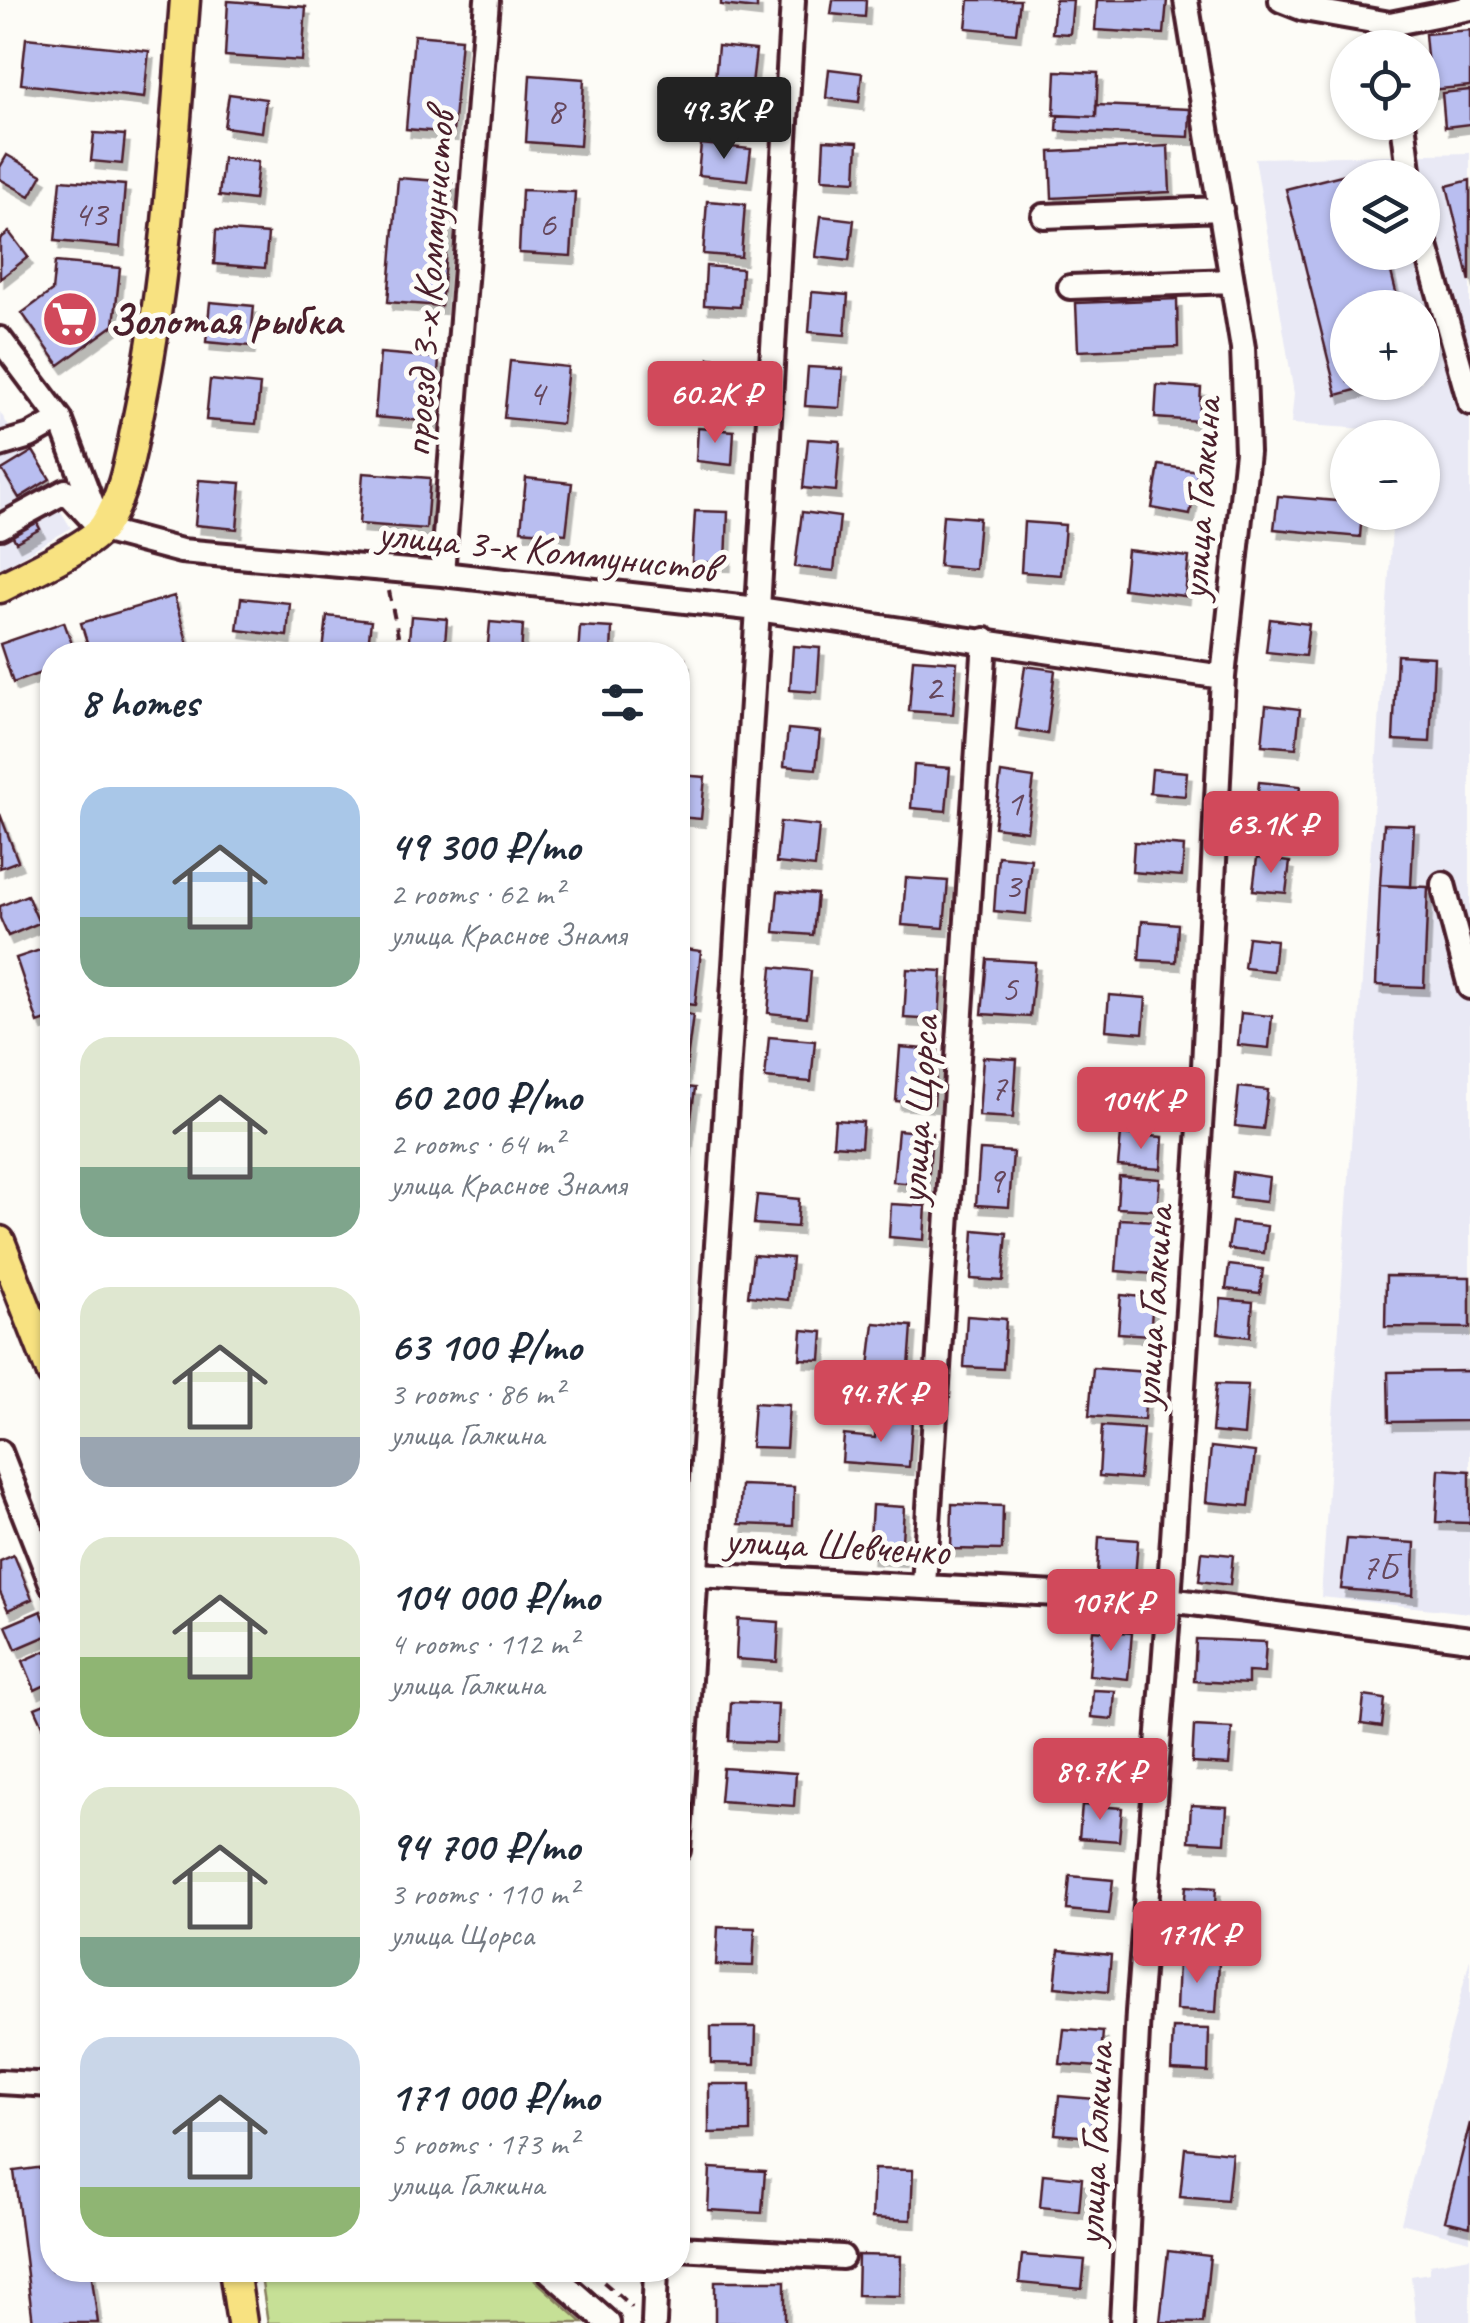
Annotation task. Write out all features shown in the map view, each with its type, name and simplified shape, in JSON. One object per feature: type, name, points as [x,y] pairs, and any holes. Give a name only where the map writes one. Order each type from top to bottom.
[{"type":"main road","points":[[0,588],[102,530],[119,498],[154,327],[168,219],[185,0]]},
{"type":"main road","points":[[0,1241],[40,1343]]},
{"type":"main road","points":[[236,2282],[242,2323]]},
{"type":"street","name":"проезд 3-х Коммунистов","points":[[442,574],[487,0]]},
{"type":"street","points":[[690,1508],[758,608],[793,0]]},
{"type":"street","name":"улица Галкина","points":[[1122,2323],[1138,2012],[1204,1066],[1224,676],[1247,452],[1243,348],[1186,0]]},
{"type":"street","points":[[1280,0],[1304,9],[1359,9],[1384,30]]},
{"type":"street","points":[[1408,30],[1470,8],[1470,4]]},
{"type":"street","points":[[1044,216],[1221,209]]},
{"type":"street","points":[[1433,270],[1470,402]]},
{"type":"street","points":[[1070,286],[1232,280]]},
{"type":"street","points":[[0,339],[60,419],[102,530]]},
{"type":"street","points":[[0,444],[30,436],[60,419]]},
{"type":"street","points":[[0,527],[66,491],[102,530]]},
{"type":"street","name":"улица 3-х Коммунистов","points":[[102,530],[182,551],[758,608],[1224,676]]},
{"type":"street","name":"улица Щорса","points":[[924,1585],[985,640]]},
{"type":"street","points":[[1444,884],[1470,987]]},
{"type":"street","points":[[0,1452],[40,1554]]},
{"type":"street","name":"улица Шевченко","points":[[690,1574],[1169,1600],[1470,1639]]},
{"type":"street","points":[[0,2082],[40,2085]]},
{"type":"street","points":[[690,2249],[842,2257]]},
{"type":"street","points":[[562,2282],[608,2323]]},
{"type":"street","points":[[646,2318],[654,2282]]},
{"type":"path","points":[[384,569],[399,642]]},
{"type":"path","points":[[604,2282],[646,2318]]},
{"type":"shaded area","points":[[1470,153],[1470,1613],[1321,1597],[1392,530],[1440,530],[1440,420],[1330,420],[1330,427],[1291,424],[1294,394],[1255,158]]},
{"type":"shaded area","points":[[0,412],[71,528],[0,569]]},
{"type":"shaded area","points":[[1470,1959],[1470,2241],[1401,2223]]},
{"type":"shaded area","points":[[1470,2257],[1470,2323],[1416,2323],[1411,2276],[1430,2273],[1430,2264]]},
{"type":"green space","points":[[262,2282],[537,2282],[583,2323],[268,2323]]},
{"type":"building","points":[[721,0],[757,0],[757,9],[721,5]]},
{"type":"building","points":[[833,0],[866,0],[865,17],[831,14]]},
{"type":"building","points":[[969,0],[1020,0],[1016,33],[966,28]]},
{"type":"building","points":[[1055,0],[1073,0],[1070,34],[1052,33]]},
{"type":"building","points":[[1097,0],[1167,0],[1164,34],[1095,30]]},
{"type":"building","points":[[228,1],[306,7],[302,61],[225,56]]},
{"type":"building","points":[[1470,30],[1470,86],[1440,89],[1440,33]]},
{"type":"building","points":[[414,35],[461,39],[453,133],[406,129]]},
{"type":"building","points":[[26,38],[149,51],[144,98],[21,84]]},
{"type":"building","points":[[718,46],[756,50],[752,84],[715,80]]},
{"type":"building","points":[[829,69],[862,73],[859,102],[826,98]]},
{"type":"building","points":[[1056,71],[1098,73],[1096,117],[1054,115]]},
{"type":"building","points":[[530,75],[584,79],[580,146],[526,142]]},
{"type":"building","points":[[1470,90],[1470,124],[1445,127],[1442,93]]},
{"type":"building","points":[[229,94],[266,99],[262,132],[224,127]]},
{"type":"building","points":[[1096,105],[1190,109],[1189,137],[1057,131],[1058,115],[1096,117]]},
{"type":"building","points":[[94,133],[125,135],[122,164],[91,161]]},
{"type":"building","points":[[824,140],[858,142],[856,181],[822,179]]},
{"type":"building","points":[[701,144],[751,149],[747,180],[698,175]]},
{"type":"building","points":[[1168,146],[1170,192],[1052,198],[1050,152]]},
{"type":"building","points":[[7,155],[42,175],[30,196],[0,179],[0,167]]},
{"type":"building","points":[[223,158],[258,162],[254,200],[219,196]]},
{"type":"building","points":[[398,178],[452,182],[441,306],[388,302]]},
{"type":"building","points":[[1330,178],[1330,270],[1390,270],[1396,290],[1330,290],[1330,367],[1286,189]]},
{"type":"building","points":[[61,180],[125,185],[120,247],[55,241]]},
{"type":"building","points":[[1470,180],[1470,282],[1447,186]]},
{"type":"building","points":[[522,190],[575,192],[571,256],[519,253]]},
{"type":"building","points":[[707,201],[745,204],[741,257],[703,254]]},
{"type":"building","points":[[821,216],[854,220],[849,261],[816,257]]},
{"type":"building","points":[[216,230],[268,234],[265,268],[214,264]]},
{"type":"building","points":[[9,232],[28,257],[0,279],[0,239]]},
{"type":"building","name":"Золотая рыбка","points":[[55,262],[120,268],[114,325],[59,365],[22,313],[52,291]]},
{"type":"building","points":[[706,266],[742,269],[740,307],[704,305]]},
{"type":"building","points":[[812,292],[848,295],[845,335],[809,332]]},
{"type":"building","points":[[1177,299],[1178,347],[1078,351],[1076,303]]},
{"type":"building","points":[[210,302],[254,306],[250,346],[206,342]]},
{"type":"building","points":[[380,353],[439,358],[435,422],[375,417]]},
{"type":"building","points":[[709,358],[735,361],[733,398],[707,395]]},
{"type":"building","points":[[510,361],[568,367],[562,424],[504,418]]},
{"type":"building","points":[[808,367],[843,369],[840,408],[805,406]]},
{"type":"building","points":[[210,380],[260,385],[256,424],[206,420]]},
{"type":"building","points":[[1157,385],[1201,388],[1199,421],[1155,418]]},
{"type":"building","points":[[698,428],[734,431],[732,465],[696,461]]},
{"type":"building","points":[[808,439],[840,441],[836,491],[803,488]]},
{"type":"building","points":[[33,451],[50,479],[19,498],[2,470]]},
{"type":"building","points":[[1159,465],[1198,471],[1190,515],[1152,508]]},
{"type":"building","points":[[363,473],[430,478],[426,529],[359,524]]},
{"type":"building","points":[[526,478],[572,483],[566,534],[521,530]]},
{"type":"building","points":[[199,480],[241,483],[237,529],[195,525]]},
{"type":"building","points":[[1278,496],[1330,500],[1330,530],[1361,530],[1360,537],[1274,529]]},
{"type":"building","points":[[695,511],[728,512],[726,563],[692,562]]},
{"type":"building","points":[[802,512],[840,517],[834,571],[795,567]]},
{"type":"building","points":[[943,515],[979,518],[975,569],[939,566]]},
{"type":"building","points":[[34,517],[40,529],[16,542],[10,531]]},
{"type":"building","points":[[1024,522],[1065,525],[1061,575],[1021,572]]},
{"type":"building","points":[[1127,550],[1189,557],[1185,596],[1123,589]]},
{"type":"building","points":[[174,596],[187,642],[87,642],[81,623]]},
{"type":"building","points":[[241,598],[290,603],[287,636],[237,630]]},
{"type":"building","points":[[327,616],[371,621],[369,642],[324,642]]},
{"type":"building","points":[[411,616],[447,619],[445,642],[409,642]]},
{"type":"building","points":[[1270,619],[1309,624],[1305,656],[1266,652]]},
{"type":"building","points":[[64,622],[71,642],[40,642],[40,673],[13,683],[0,644]]},
{"type":"building","points":[[490,622],[523,625],[522,642],[488,642]]},
{"type":"building","points":[[580,626],[612,628],[611,642],[579,642]]},
{"type":"building","points":[[793,646],[820,648],[817,692],[790,690]]},
{"type":"building","points":[[1397,655],[1434,657],[1430,742],[1393,740]]},
{"type":"building","points":[[913,659],[957,662],[953,714],[909,711]]},
{"type":"building","points":[[1025,666],[1055,670],[1047,734],[1016,729]]},
{"type":"building","points":[[1266,705],[1300,709],[1296,748],[1262,745]]},
{"type":"building","points":[[788,729],[820,732],[816,769],[784,766]]},
{"type":"building","points":[[914,765],[950,768],[946,811],[911,808]]},
{"type":"building","points":[[1152,769],[1187,772],[1185,796],[1150,793]]},
{"type":"building","points":[[1001,773],[1034,778],[1027,831],[994,827]]},
{"type":"building","points":[[690,776],[705,777],[701,819],[690,818]]},
{"type":"building","points":[[1259,782],[1300,786],[1296,825],[1255,821]]},
{"type":"building","points":[[0,814],[18,861],[0,868]]},
{"type":"building","points":[[780,822],[819,826],[815,867],[776,863]]},
{"type":"building","points":[[1384,824],[1414,825],[1411,887],[1380,885]]},
{"type":"building","points":[[1134,842],[1184,846],[1182,876],[1132,872]]},
{"type":"building","points":[[998,856],[1031,859],[1026,914],[994,911]]},
{"type":"building","points":[[1257,858],[1290,862],[1286,893],[1253,890]]},
{"type":"building","points":[[906,878],[948,881],[944,928],[902,925]]},
{"type":"building","points":[[1380,885],[1428,887],[1424,987],[1376,985]]},
{"type":"building","points":[[778,891],[817,894],[813,935],[774,932]]},
{"type":"building","points":[[27,895],[39,923],[8,936],[0,918],[0,906]]},
{"type":"building","points":[[1142,921],[1178,924],[1176,962],[1139,960]]},
{"type":"building","points":[[1248,937],[1276,940],[1273,971],[1244,968]]},
{"type":"building","points":[[40,950],[38,1023],[16,958]]},
{"type":"building","points":[[690,950],[701,951],[695,1005],[690,1004]]},
{"type":"building","points":[[987,959],[1035,962],[1030,1017],[982,1014]]},
{"type":"building","points":[[772,967],[811,971],[807,1017],[768,1013]]},
{"type":"building","points":[[907,969],[942,971],[939,1020],[904,1018]]},
{"type":"building","points":[[1109,995],[1146,998],[1143,1033],[1106,1030]]},
{"type":"building","points":[[1241,1013],[1272,1016],[1269,1048],[1238,1045]]},
{"type":"building","points":[[769,1037],[815,1041],[811,1082],[765,1078]]},
{"type":"building","points":[[900,1047],[938,1050],[934,1104],[896,1101]]},
{"type":"building","points":[[983,1057],[1017,1059],[1013,1118],[979,1116]]},
{"type":"building","points":[[1119,1070],[1167,1073],[1165,1108],[1116,1104]]},
{"type":"building","points":[[690,1087],[695,1088],[690,1126]]},
{"type":"building","points":[[1239,1087],[1268,1090],[1263,1129],[1235,1126]]},
{"type":"building","points":[[835,1120],[863,1122],[861,1147],[833,1145]]},
{"type":"building","points":[[898,1130],[932,1133],[928,1185],[893,1182]]},
{"type":"building","points":[[1121,1134],[1163,1137],[1161,1169],[1118,1166]]},
{"type":"building","points":[[980,1150],[1013,1152],[1009,1207],[976,1205]]},
{"type":"building","points":[[1233,1172],[1269,1177],[1266,1202],[1230,1198]]},
{"type":"building","points":[[1119,1176],[1160,1179],[1157,1210],[1117,1208]]},
{"type":"building","points":[[757,1195],[799,1199],[797,1227],[754,1224]]},
{"type":"building","points":[[891,1204],[926,1206],[924,1240],[889,1237]]},
{"type":"building","points":[[1120,1219],[1156,1221],[1153,1274],[1116,1271]]},
{"type":"building","points":[[1232,1222],[1267,1226],[1264,1253],[1228,1249]]},
{"type":"building","points":[[974,1230],[1007,1233],[1003,1281],[971,1279]]},
{"type":"building","points":[[753,1255],[792,1258],[788,1300],[748,1296]]},
{"type":"building","points":[[1229,1265],[1263,1269],[1260,1293],[1226,1289]]},
{"type":"building","points":[[1386,1276],[1470,1277],[1470,1328],[1385,1327]]},
{"type":"building","points":[[1121,1295],[1153,1298],[1150,1335],[1118,1333]]},
{"type":"building","points":[[1221,1299],[1253,1302],[1250,1337],[1218,1333]]},
{"type":"building","points":[[967,1316],[1006,1319],[1003,1369],[964,1367]]},
{"type":"building","points":[[874,1323],[912,1326],[908,1381],[868,1376]]},
{"type":"building","points":[[802,1330],[823,1332],[821,1360],[800,1359]]},
{"type":"building","points":[[1093,1368],[1147,1372],[1144,1420],[1089,1416]]},
{"type":"building","points":[[1470,1371],[1470,1421],[1389,1422],[1388,1372]]},
{"type":"building","points":[[1216,1384],[1248,1385],[1244,1435],[1212,1432]]},
{"type":"building","points":[[754,1403],[789,1405],[786,1448],[751,1447]]},
{"type":"building","points":[[876,1418],[912,1421],[909,1467],[842,1462],[844,1435],[875,1438]]},
{"type":"building","points":[[1102,1426],[1143,1429],[1139,1479],[1099,1476]]},
{"type":"building","points":[[1211,1447],[1255,1452],[1249,1506],[1206,1502]]},
{"type":"building","points":[[1439,1469],[1470,1471],[1470,1523],[1436,1522]]},
{"type":"building","points":[[741,1485],[794,1487],[793,1526],[739,1524]]},
{"type":"building","points":[[952,1504],[1003,1506],[1002,1550],[951,1549]]},
{"type":"building","points":[[872,1505],[904,1507],[901,1558],[869,1556]]},
{"type":"building","points":[[1099,1537],[1138,1540],[1135,1578],[1097,1575]]},
{"type":"building","points":[[1347,1539],[1415,1543],[1413,1595],[1341,1589]]},
{"type":"building","points":[[1202,1552],[1233,1555],[1230,1585],[1199,1581]]},
{"type":"building","points":[[14,1555],[32,1599],[8,1610],[0,1592],[0,1561]]},
{"type":"building","points":[[40,1611],[40,1639],[16,1649],[6,1626]]},
{"type":"building","points":[[738,1619],[779,1622],[777,1662],[736,1659]]},
{"type":"building","points":[[1093,1630],[1132,1633],[1128,1679],[1089,1675]]},
{"type":"building","points":[[1196,1639],[1266,1642],[1264,1673],[1248,1672],[1248,1684],[1194,1681]]},
{"type":"building","points":[[40,1653],[40,1688],[35,1690],[23,1661]]},
{"type":"building","points":[[1093,1690],[1115,1691],[1113,1719],[1091,1717]]},
{"type":"building","points":[[1364,1696],[1385,1699],[1382,1727],[1361,1724]]},
{"type":"building","points":[[731,1702],[778,1704],[776,1743],[729,1741]]},
{"type":"building","points":[[1194,1726],[1232,1728],[1229,1765],[1192,1763]]},
{"type":"building","points":[[1060,1746],[1127,1752],[1124,1784],[1057,1778]]},
{"type":"building","points":[[723,1768],[796,1773],[794,1806],[720,1801]]},
{"type":"building","points":[[1082,1805],[1122,1808],[1119,1841],[1079,1838]]},
{"type":"building","points":[[1191,1805],[1227,1807],[1225,1843],[1189,1841]]},
{"type":"building","points":[[1070,1876],[1113,1880],[1109,1914],[1067,1910]]},
{"type":"building","points":[[1186,1886],[1216,1888],[1214,1922],[1183,1921]]},
{"type":"building","points":[[718,1927],[755,1928],[753,1966],[716,1965]]},
{"type":"building","points":[[1059,1950],[1111,1955],[1108,1992],[1055,1987]]},
{"type":"building","points":[[1178,1961],[1219,1963],[1216,2012],[1176,2010]]},
{"type":"building","points":[[711,2027],[756,2027],[755,2064],[711,2063]]},
{"type":"building","points":[[1173,2028],[1209,2029],[1208,2072],[1171,2070]]},
{"type":"building","points":[[1064,2029],[1103,2032],[1100,2067],[1060,2064]]},
{"type":"building","points":[[709,2084],[750,2084],[750,2132],[709,2133]]},
{"type":"building","points":[[1059,2096],[1094,2099],[1091,2137],[1055,2134]]},
{"type":"building","points":[[1470,2123],[1470,2227],[1445,2221]]},
{"type":"building","points":[[1185,2148],[1232,2153],[1227,2201],[1180,2197]]},
{"type":"building","points":[[40,2168],[40,2282],[93,2282],[98,2323],[33,2323],[14,2171]]},
{"type":"building","points":[[710,2168],[765,2171],[762,2213],[708,2210]]},
{"type":"building","points":[[874,2169],[913,2170],[911,2220],[872,2218]]},
{"type":"building","points":[[1043,2174],[1082,2178],[1079,2211],[1040,2207]]},
{"type":"building","points":[[1168,2251],[1210,2256],[1203,2323],[1160,2322]]},
{"type":"building","points":[[858,2255],[901,2256],[900,2296],[857,2295]]},
{"type":"building","points":[[1022,2255],[1085,2260],[1082,2289],[1019,2283]]},
{"type":"building","points":[[715,2281],[785,2281],[785,2323],[715,2323]]},
{"type":"place","name":"Золотая рыбка","points":[[70,319]]}]
